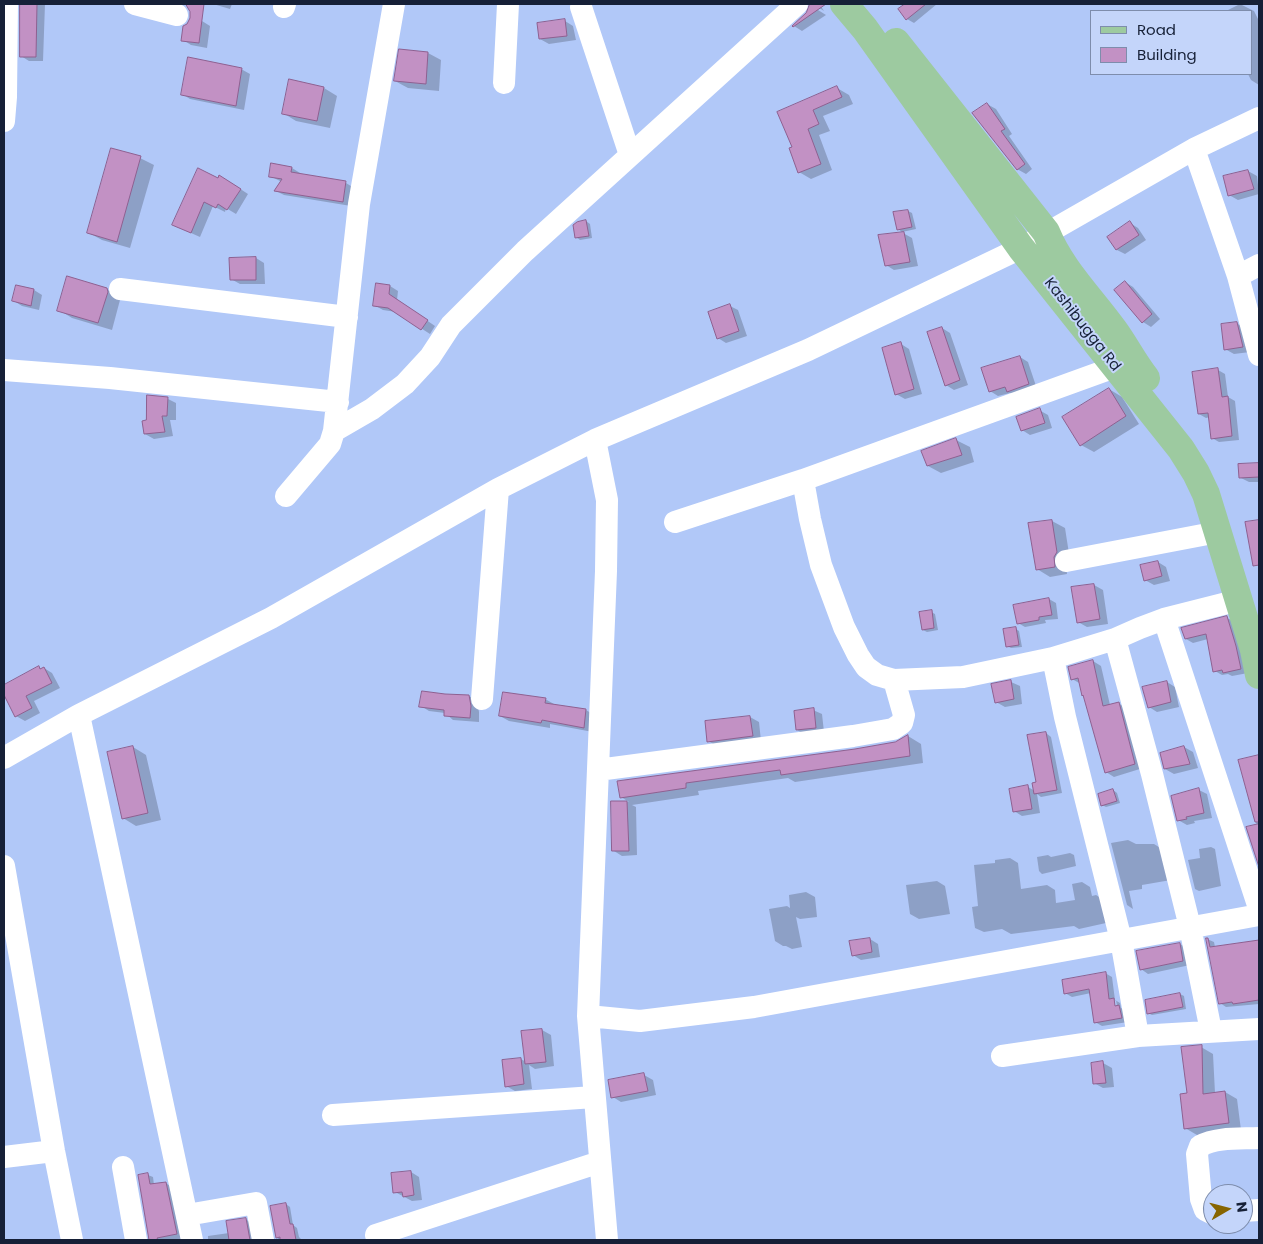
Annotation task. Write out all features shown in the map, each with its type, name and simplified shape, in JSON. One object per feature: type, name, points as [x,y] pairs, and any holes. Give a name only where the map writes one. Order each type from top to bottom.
[{"type":"main road","name":"Kashibugga Rd","points":[[844,4],[865,30],[1020,248],[1124,363],[1198,449],[1224,494],[1249,603],[1254,650],[1259,675]]},
{"type":"main road","name":"Kashibugga Rd","points":[[865,4],[1046,232],[1054,252],[1115,332],[1124,363],[1196,473],[1206,494],[1218,532],[1249,603]]},
{"type":"street","points":[[135,4],[177,15]]},
{"type":"street","points":[[286,496],[330,444],[334,430],[359,204],[394,4]]},
{"type":"street","points":[[504,83],[508,4]]},
{"type":"street","points":[[334,430],[372,409],[405,384],[430,357],[451,325],[525,251],[797,4]]},
{"type":"street","points":[[581,7],[630,156]]},
{"type":"street","points":[[4,121],[6,97],[6,13]]},
{"type":"street","points":[[4,758],[79,715],[271,618],[498,489],[595,440],[808,350],[1020,248],[1194,149],[1259,118]]},
{"type":"street","points":[[1194,149],[1238,276],[1259,355]]},
{"type":"street","points":[[1238,276],[1259,265]]},
{"type":"street","points":[[120,289],[347,318]]},
{"type":"street","points":[[674,522],[803,480],[1124,363]]},
{"type":"street","points":[[4,370],[110,378],[338,402]]},
{"type":"street","points":[[595,440],[607,500],[588,1016],[606,1240]]},
{"type":"street","points":[[803,480],[821,565],[844,627],[866,667],[878,675],[894,680],[963,677],[1053,658],[1115,640],[1164,619],[1249,603]]},
{"type":"street","points":[[482,699],[498,489]]},
{"type":"street","points":[[1066,561],[1218,532]]},
{"type":"street","points":[[1164,619],[1259,908]]},
{"type":"street","points":[[1115,640],[1152,774],[1190,927],[1211,1031]]},
{"type":"street","points":[[1053,658],[1065,717],[1121,940],[1138,1036]]},
{"type":"street","points":[[598,770],[760,750],[893,729],[902,723],[904,715],[894,680]]},
{"type":"street","points":[[79,715],[192,1240]]},
{"type":"street","points":[[4,866],[54,1150],[72,1240]]},
{"type":"street","points":[[588,1016],[640,1021],[754,1007],[1259,914]]},
{"type":"street","points":[[1002,1056],[1138,1036],[1259,1029]]},
{"type":"street","points":[[333,1115],[594,1097]]},
{"type":"street","points":[[1203,1204],[1197,1154],[1200,1146],[1216,1141],[1259,1138]]},
{"type":"street","points":[[4,1157],[54,1150]]},
{"type":"street","points":[[376,1235],[600,1162]]},
{"type":"street","points":[[123,1166],[136,1240]]},
{"type":"street","points":[[187,1215],[256,1203],[263,1240]]},
{"type":"building","points":[[20,4],[37,4],[36,57],[20,57]]},
{"type":"building","points":[[186,4],[204,4],[199,43],[181,41],[183,26],[187,24],[190,18],[190,12]]},
{"type":"building","points":[[810,4],[826,4],[793,27],[806,13]]},
{"type":"building","points":[[905,4],[926,4],[906,20],[898,9]]},
{"type":"building","points":[[565,19],[567,36],[539,39],[537,23]]},
{"type":"building","points":[[399,49],[428,52],[426,84],[394,81]]},
{"type":"building","points":[[188,57],[242,68],[236,106],[181,95]]},
{"type":"building","points":[[289,79],[324,87],[317,121],[282,114]]},
{"type":"building","points":[[837,86],[842,97],[813,110],[819,124],[808,129],[821,164],[798,173],[789,148],[792,147],[777,112]]},
{"type":"building","points":[[987,103],[1005,129],[1001,131],[1025,164],[1017,170],[972,113]]},
{"type":"building","points":[[111,148],[141,156],[117,242],[87,233]]},
{"type":"building","points":[[271,163],[292,167],[291,172],[346,181],[343,202],[274,191],[282,179],[269,177]]},
{"type":"building","points":[[198,168],[218,178],[219,175],[241,189],[227,210],[218,204],[216,208],[204,202],[191,233],[172,225]]},
{"type":"building","points":[[1248,170],[1254,189],[1228,196],[1223,176]]},
{"type":"building","points":[[908,210],[912,227],[897,230],[893,212]]},
{"type":"building","points":[[586,220],[589,236],[575,238],[573,225]]},
{"type":"building","points":[[1130,221],[1139,235],[1116,250],[1107,237]]},
{"type":"building","points":[[904,232],[910,262],[885,266],[878,235]]},
{"type":"building","points":[[256,257],[256,280],[230,280],[229,258]]},
{"type":"building","points":[[67,276],[107,288],[108,292],[98,323],[57,311]]},
{"type":"building","points":[[1125,281],[1152,314],[1142,323],[1114,290]]},
{"type":"building","points":[[376,283],[390,285],[389,294],[428,320],[421,330],[388,308],[373,306]]},
{"type":"building","points":[[16,285],[34,289],[31,306],[12,301]]},
{"type":"building","points":[[730,304],[739,331],[717,339],[708,312]]},
{"type":"building","points":[[1237,322],[1243,347],[1224,350],[1221,324]]},
{"type":"building","points":[[942,327],[960,380],[945,386],[927,332]]},
{"type":"building","points":[[901,342],[914,389],[895,395],[882,348]]},
{"type":"building","points":[[1020,356],[1029,384],[1007,392],[1005,387],[989,392],[981,368]]},
{"type":"building","points":[[1218,368],[1222,397],[1228,396],[1232,436],[1211,439],[1208,413],[1198,414],[1192,372]]},
{"type":"building","points":[[1109,388],[1126,416],[1080,446],[1062,417]]},
{"type":"building","points":[[147,395],[168,397],[167,416],[162,416],[165,432],[144,434],[142,421],[146,420]]},
{"type":"building","points":[[1040,408],[1045,423],[1021,431],[1016,417]]},
{"type":"building","points":[[956,438],[962,455],[927,466],[921,451]]},
{"type":"building","points":[[1259,463],[1259,477],[1239,478],[1238,464]]},
{"type":"building","points":[[1052,520],[1057,552],[1054,557],[1055,567],[1036,570],[1028,523]]},
{"type":"building","points":[[1259,520],[1259,565],[1253,566],[1245,522]]},
{"type":"building","points":[[1158,561],[1162,576],[1144,581],[1140,565]]},
{"type":"building","points":[[1094,584],[1100,619],[1077,623],[1071,587]]},
{"type":"building","points":[[1049,598],[1052,615],[1039,617],[1039,620],[1017,624],[1013,605]]},
{"type":"building","points":[[932,610],[934,628],[922,630],[919,612]]},
{"type":"building","points":[[1227,616],[1241,669],[1223,673],[1222,670],[1213,672],[1206,634],[1185,639],[1181,628]]},
{"type":"building","points":[[1016,627],[1019,645],[1006,647],[1003,629]]},
{"type":"building","points":[[1093,660],[1103,706],[1119,702],[1135,764],[1105,773],[1078,678],[1071,680],[1068,667]]},
{"type":"building","points":[[39,666],[40,669],[44,667],[52,683],[26,696],[32,708],[15,717],[4,695],[4,685]]},
{"type":"building","points":[[1011,680],[1014,699],[995,703],[991,684]]},
{"type":"building","points":[[1167,681],[1171,702],[1148,708],[1142,687]]},
{"type":"building","points":[[422,691],[469,695],[471,706],[470,718],[444,716],[444,710],[419,707]]},
{"type":"building","points":[[503,692],[546,698],[545,703],[586,709],[584,728],[542,720],[541,723],[499,716]]},
{"type":"building","points":[[814,708],[816,728],[796,730],[794,711]]},
{"type":"building","points":[[750,716],[753,736],[707,742],[705,721]]},
{"type":"building","points":[[1046,732],[1057,790],[1034,794],[1032,783],[1036,782],[1027,735]]},
{"type":"building","points":[[908,735],[910,756],[781,775],[780,770],[686,783],[686,788],[620,798],[617,781],[855,749],[895,742]]},
{"type":"building","points":[[133,746],[148,813],[122,819],[107,752]]},
{"type":"building","points":[[1184,746],[1190,764],[1164,769],[1160,753]]},
{"type":"building","points":[[1259,755],[1259,822],[1255,822],[1238,760]]},
{"type":"building","points":[[1028,785],[1032,809],[1013,812],[1009,789]]},
{"type":"building","points":[[1199,788],[1204,813],[1177,821],[1171,796]]},
{"type":"building","points":[[1113,789],[1117,801],[1101,806],[1098,794]]},
{"type":"building","points":[[611,801],[627,801],[629,851],[612,851]]},
{"type":"building","points":[[1259,824],[1259,867],[1246,827]]},
{"type":"building","points":[[870,938],[872,952],[852,956],[849,941]]},
{"type":"building","points":[[1206,938],[1208,938],[1210,947],[1259,940],[1259,1000],[1219,1004]]},
{"type":"building","points":[[1180,943],[1183,961],[1140,970],[1136,951]]},
{"type":"building","points":[[1106,972],[1109,999],[1114,998],[1115,1006],[1119,1005],[1122,1018],[1094,1023],[1089,989],[1064,994],[1062,980]]},
{"type":"building","points":[[1180,993],[1183,1007],[1147,1014],[1145,1000]]},
{"type":"building","points":[[542,1029],[546,1062],[525,1064],[521,1031]]},
{"type":"building","points":[[1202,1045],[1203,1094],[1225,1091],[1229,1123],[1184,1129],[1180,1094],[1187,1093],[1181,1047]]},
{"type":"building","points":[[521,1058],[524,1084],[505,1087],[502,1060]]},
{"type":"building","points":[[1103,1061],[1106,1083],[1093,1084],[1091,1063]]},
{"type":"building","points":[[644,1073],[648,1091],[611,1098],[608,1080]]},
{"type":"building","points":[[411,1171],[414,1195],[403,1197],[402,1192],[393,1193],[391,1173]]},
{"type":"building","points":[[148,1173],[150,1184],[166,1182],[177,1234],[157,1238],[158,1240],[149,1240],[138,1175]]},
{"type":"building","points":[[286,1203],[290,1224],[293,1224],[296,1240],[280,1240],[280,1237],[276,1238],[270,1206]]},
{"type":"building","points":[[246,1218],[250,1240],[229,1240],[226,1221]]}]
